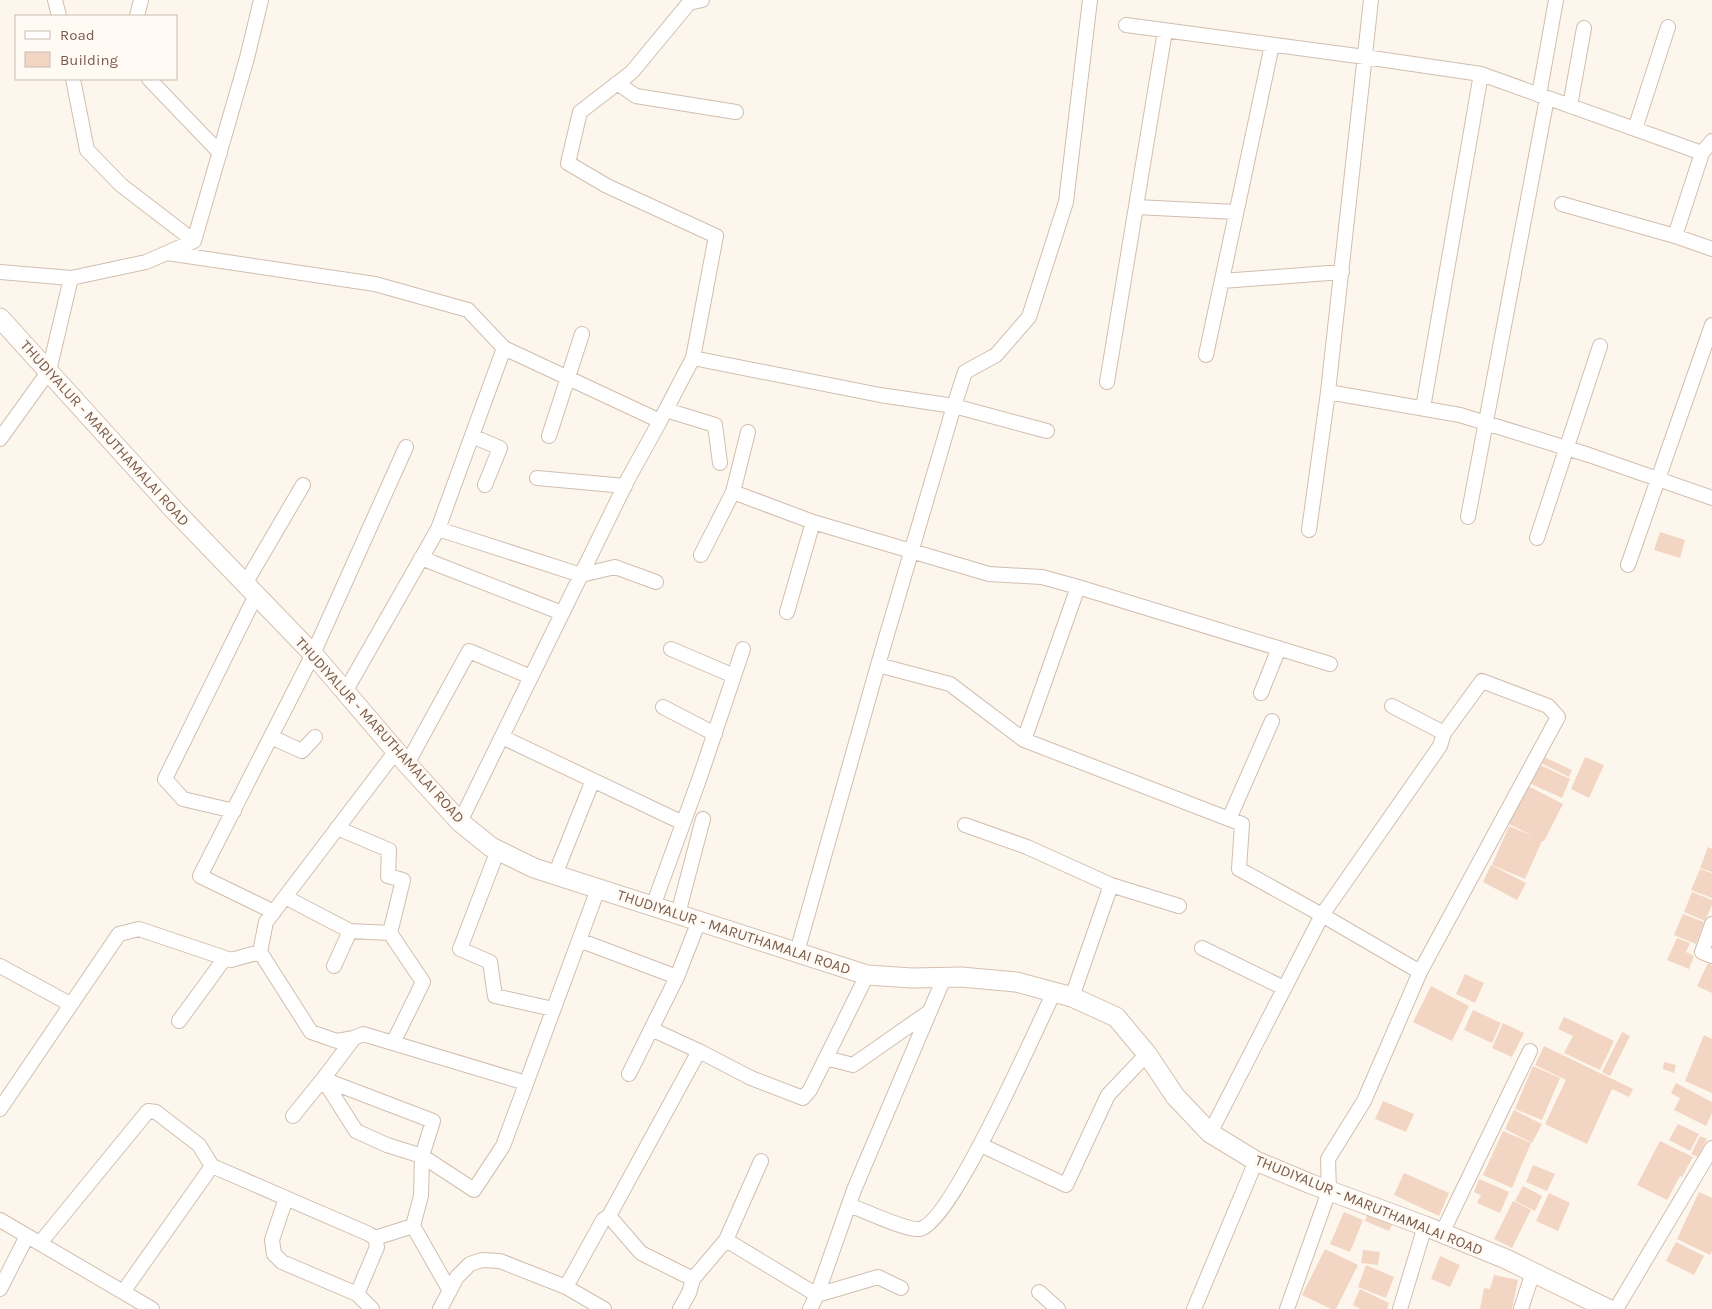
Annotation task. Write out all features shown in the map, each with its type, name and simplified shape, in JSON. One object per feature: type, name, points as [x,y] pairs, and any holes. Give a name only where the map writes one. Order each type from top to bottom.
[{"type":"main road","name":"THUDIYALUR - MARUTHAMALAI ROAD","points":[[0,318],[175,511],[313,654],[401,758],[460,822],[491,847],[534,868],[867,975],[912,978],[961,977],[1016,982],[1072,997],[1116,1017],[1147,1054],[1175,1096],[1210,1134],[1256,1161],[1442,1233],[1533,1272],[1608,1309]]},
{"type":"street","points":[[55,0],[59,15]]},
{"type":"street","points":[[137,15],[141,0]]},
{"type":"street","points":[[194,241],[247,58],[261,0]]},
{"type":"street","points":[[460,822],[624,486],[693,358],[716,236],[607,186],[568,163],[580,112],[632,72],[689,3],[702,0]]},
{"type":"street","points":[[797,952],[878,665],[965,372],[996,355],[1029,317],[1066,202],[1090,0]]},
{"type":"street","points":[[1309,530],[1328,392],[1371,0]]},
{"type":"street","points":[[1468,517],[1487,424],[1543,97],[1556,0]]},
{"type":"street","points":[[1126,26],[1481,74],[1702,153]]},
{"type":"street","points":[[1635,129],[1668,27]]},
{"type":"street","points":[[1570,106],[1584,28]]},
{"type":"street","points":[[1107,382],[1165,31]]},
{"type":"street","points":[[1206,355],[1272,45]]},
{"type":"street","points":[[1423,408],[1481,74]]},
{"type":"street","points":[[73,80],[87,150],[121,185],[194,241]]},
{"type":"street","points":[[150,80],[220,153]]},
{"type":"street","points":[[617,83],[636,96],[736,112]]},
{"type":"street","points":[[1675,236],[1702,153],[1712,141]]},
{"type":"street","points":[[1562,204],[1675,236],[1712,249]]},
{"type":"street","points":[[1136,207],[1236,212]]},
{"type":"street","points":[[0,272],[71,278],[146,262],[194,241]]},
{"type":"street","points":[[166,253],[375,284],[468,310],[504,348],[568,378],[663,416],[715,426],[720,463]]},
{"type":"street","points":[[1222,281],[1342,272]]},
{"type":"street","points":[[0,439],[50,371],[71,278]]},
{"type":"street","points":[[1628,565],[1712,325]]},
{"type":"street","points":[[549,436],[582,334]]},
{"type":"street","points":[[1537,538],[1600,346]]},
{"type":"street","points":[[345,692],[438,529],[504,348]]},
{"type":"street","points":[[693,358],[880,395],[954,406],[1047,431]]},
{"type":"street","points":[[1328,392],[1460,415],[1567,448],[1712,498]]},
{"type":"street","points":[[701,555],[733,492],[748,432]]},
{"type":"street","points":[[472,436],[500,448],[485,485]]},
{"type":"street","points":[[274,912],[200,876],[313,654],[406,447]]},
{"type":"street","points":[[536,478],[624,486]]},
{"type":"street","points":[[234,811],[183,799],[165,779],[251,589],[303,485]]},
{"type":"street","points":[[733,492],[813,522],[912,552],[989,574],[1042,577],[1330,664]]},
{"type":"street","points":[[787,612],[813,522]]},
{"type":"street","points":[[438,529],[581,575],[615,567],[656,582]]},
{"type":"street","points":[[421,558],[562,613]]},
{"type":"street","points":[[1024,740],[1078,588]]},
{"type":"street","points":[[1261,693],[1278,648]]},
{"type":"street","points":[[653,906],[744,649]]},
{"type":"street","points":[[671,650],[734,676]]},
{"type":"street","points":[[526,1083],[363,1034],[354,1038],[337,1041],[311,1032],[260,952],[266,922],[337,828],[401,758],[469,651],[531,677]]},
{"type":"street","points":[[878,665],[950,684],[1024,740],[1242,824],[1239,869],[1420,972]]},
{"type":"street","points":[[1210,1134],[1322,915],[1440,746],[1444,733],[1482,681],[1548,706],[1558,717],[1420,972],[1364,1101],[1328,1159],[1329,1190],[1287,1309]]},
{"type":"street","points":[[1392,706],[1444,733]]},
{"type":"street","points":[[663,707],[715,734]]},
{"type":"street","points":[[1228,819],[1272,721]]},
{"type":"street","points":[[271,737],[302,751],[315,737]]},
{"type":"street","points":[[502,737],[683,823]]},
{"type":"street","points":[[555,875],[593,780]]},
{"type":"street","points":[[678,914],[703,819]]},
{"type":"street","points":[[965,825],[1027,847],[1111,885],[1179,906]]},
{"type":"street","points":[[337,828],[389,850],[388,876],[403,880],[390,933],[424,982],[394,1043]]},
{"type":"street","points":[[498,850],[460,949],[490,962],[496,996],[553,1009]]},
{"type":"street","points":[[1072,997],[1111,885]]},
{"type":"street","points":[[323,1079],[356,1131],[387,1145],[422,1156],[474,1190],[503,1146],[598,889]]},
{"type":"street","points":[[285,897],[350,931],[390,933]]},
{"type":"street","points":[[629,1074],[677,977],[699,921]]},
{"type":"street","points":[[1712,924],[1702,952],[1712,956]]},
{"type":"street","points":[[0,1109],[119,934],[139,929],[231,960],[260,952]]},
{"type":"street","points":[[334,966],[350,931]]},
{"type":"street","points":[[579,940],[677,977]]},
{"type":"street","points":[[1202,948],[1284,988]]},
{"type":"street","points":[[179,1021],[225,958]]},
{"type":"street","points":[[0,966],[70,1004]]},
{"type":"street","points":[[651,1029],[751,1078],[803,1098],[810,1090],[867,975]]},
{"type":"street","points":[[810,1309],[849,1205],[944,978]]},
{"type":"street","points":[[849,1205],[907,1228],[921,1228],[942,1211],[981,1145],[1054,992]]},
{"type":"street","points":[[826,1058],[853,1065],[930,1011]]},
{"type":"street","points":[[293,1116],[354,1038]]},
{"type":"street","points":[[566,1287],[602,1220],[609,1216],[698,1051]]},
{"type":"street","points":[[1442,1233],[1530,1051]]},
{"type":"street","points":[[981,1145],[1066,1185],[1108,1094],[1147,1054]]},
{"type":"street","points":[[323,1079],[433,1121],[422,1156],[421,1196],[413,1226],[450,1291]]},
{"type":"street","points":[[40,1244],[148,1111],[156,1112],[199,1145],[212,1166],[375,1238],[377,1247],[357,1294]]},
{"type":"street","points":[[1616,1309],[1712,1148]]},
{"type":"street","points":[[680,1309],[689,1293],[693,1279],[726,1240],[761,1161]]},
{"type":"street","points":[[1194,1309],[1256,1161]]},
{"type":"street","points":[[124,1292],[212,1166]]},
{"type":"street","points":[[286,1198],[272,1240],[274,1254],[282,1262],[357,1294],[372,1309]]},
{"type":"street","points":[[609,1216],[641,1253],[693,1279]]},
{"type":"street","points":[[0,1220],[152,1309]]},
{"type":"street","points":[[375,1238],[413,1226]]},
{"type":"street","points":[[1400,1309],[1425,1226]]},
{"type":"street","points":[[0,1289],[27,1236]]},
{"type":"street","points":[[726,1240],[817,1294],[878,1278],[901,1288]]},
{"type":"street","points":[[440,1309],[457,1277],[470,1264],[482,1260],[500,1261],[566,1287],[604,1309]]},
{"type":"street","points":[[1521,1309],[1533,1272]]},
{"type":"street","points":[[1039,1292],[1058,1309]]},
{"type":"building","points":[[1660,532],[1685,540],[1680,558],[1654,550]]},
{"type":"building","points":[[1544,757],[1572,770],[1569,777],[1541,763]]},
{"type":"building","points":[[1585,757],[1604,765],[1589,798],[1571,789]]},
{"type":"building","points":[[1538,764],[1570,779],[1562,798],[1529,783]]},
{"type":"building","points":[[1528,786],[1563,804],[1544,841],[1542,841],[1525,879],[1492,865],[1509,826],[1535,837],[1509,824]]},
{"type":"building","points":[[1708,847],[1712,849],[1712,872],[1700,868]]},
{"type":"building","points":[[1491,865],[1526,883],[1517,900],[1483,882]]},
{"type":"building","points":[[1700,869],[1712,873],[1712,898],[1691,890]]},
{"type":"building","points":[[1692,892],[1712,900],[1712,905],[1705,921],[1684,912]]},
{"type":"building","points":[[1683,914],[1704,922],[1696,944],[1674,935]]},
{"type":"building","points":[[1677,938],[1690,943],[1686,952],[1694,956],[1689,969],[1667,960]]},
{"type":"building","points":[[1708,963],[1712,965],[1712,993],[1697,986]]},
{"type":"building","points":[[1465,974],[1484,983],[1475,1003],[1456,994]]},
{"type":"building","points":[[1431,986],[1469,1006],[1452,1041],[1413,1022]]},
{"type":"building","points":[[1473,1010],[1501,1023],[1492,1043],[1464,1030]]},
{"type":"building","points":[[1564,1017],[1614,1041],[1600,1070],[1564,1053],[1573,1036],[1558,1029]]},
{"type":"building","points":[[1503,1023],[1524,1033],[1512,1057],[1492,1048]]},
{"type":"building","points":[[1622,1032],[1630,1036],[1610,1076],[1602,1072]]},
{"type":"building","points":[[1704,1035],[1712,1039],[1712,1093],[1685,1081]]},
{"type":"building","points":[[1544,1046],[1633,1089],[1629,1097],[1612,1089],[1587,1144],[1545,1124],[1566,1080],[1535,1065]]},
{"type":"building","points":[[1664,1062],[1676,1065],[1674,1073],[1663,1069]]},
{"type":"building","points":[[1533,1066],[1560,1078],[1542,1120],[1515,1109]]},
{"type":"building","points":[[1676,1083],[1712,1102],[1712,1113],[1706,1126],[1674,1110],[1680,1098],[1671,1093]]},
{"type":"building","points":[[1383,1101],[1414,1114],[1406,1132],[1375,1119]]},
{"type":"building","points":[[1514,1110],[1542,1124],[1532,1143],[1505,1129]]},
{"type":"building","points":[[1678,1124],[1699,1134],[1690,1151],[1669,1140]]},
{"type":"building","points":[[1503,1131],[1531,1143],[1512,1188],[1483,1175]]},
{"type":"building","points":[[1700,1136],[1707,1139],[1698,1157],[1691,1154]]},
{"type":"building","points":[[1660,1141],[1693,1157],[1667,1200],[1637,1185]]},
{"type":"building","points":[[1533,1165],[1555,1174],[1547,1191],[1526,1182]]},
{"type":"building","points":[[1404,1173],[1449,1193],[1439,1216],[1394,1195]]},
{"type":"building","points":[[1479,1179],[1509,1192],[1500,1213],[1477,1203],[1481,1195],[1474,1192]]},
{"type":"building","points":[[1523,1186],[1542,1196],[1535,1211],[1515,1201]]},
{"type":"building","points":[[1699,1192],[1712,1198],[1712,1251],[1710,1255],[1677,1239]]},
{"type":"building","points":[[1549,1193],[1570,1203],[1558,1231],[1536,1221]]},
{"type":"building","points":[[1513,1201],[1531,1210],[1512,1248],[1494,1239]]},
{"type":"building","points":[[1369,1210],[1394,1221],[1389,1231],[1365,1221]]},
{"type":"building","points":[[1344,1212],[1363,1220],[1350,1252],[1330,1244]]},
{"type":"building","points":[[1676,1242],[1704,1256],[1694,1275],[1666,1261]]},
{"type":"building","points":[[1325,1249],[1358,1265],[1336,1309],[1331,1309],[1302,1295]]},
{"type":"building","points":[[1363,1250],[1380,1252],[1378,1265],[1361,1263]]},
{"type":"building","points":[[1440,1256],[1460,1265],[1450,1287],[1431,1279]]},
{"type":"building","points":[[1366,1265],[1394,1277],[1386,1298],[1358,1287]]},
{"type":"building","points":[[1494,1275],[1518,1280],[1512,1309],[1480,1309],[1484,1288],[1490,1289]]},
{"type":"building","points":[[1360,1289],[1389,1303],[1387,1309],[1361,1309],[1353,1305]]}]
